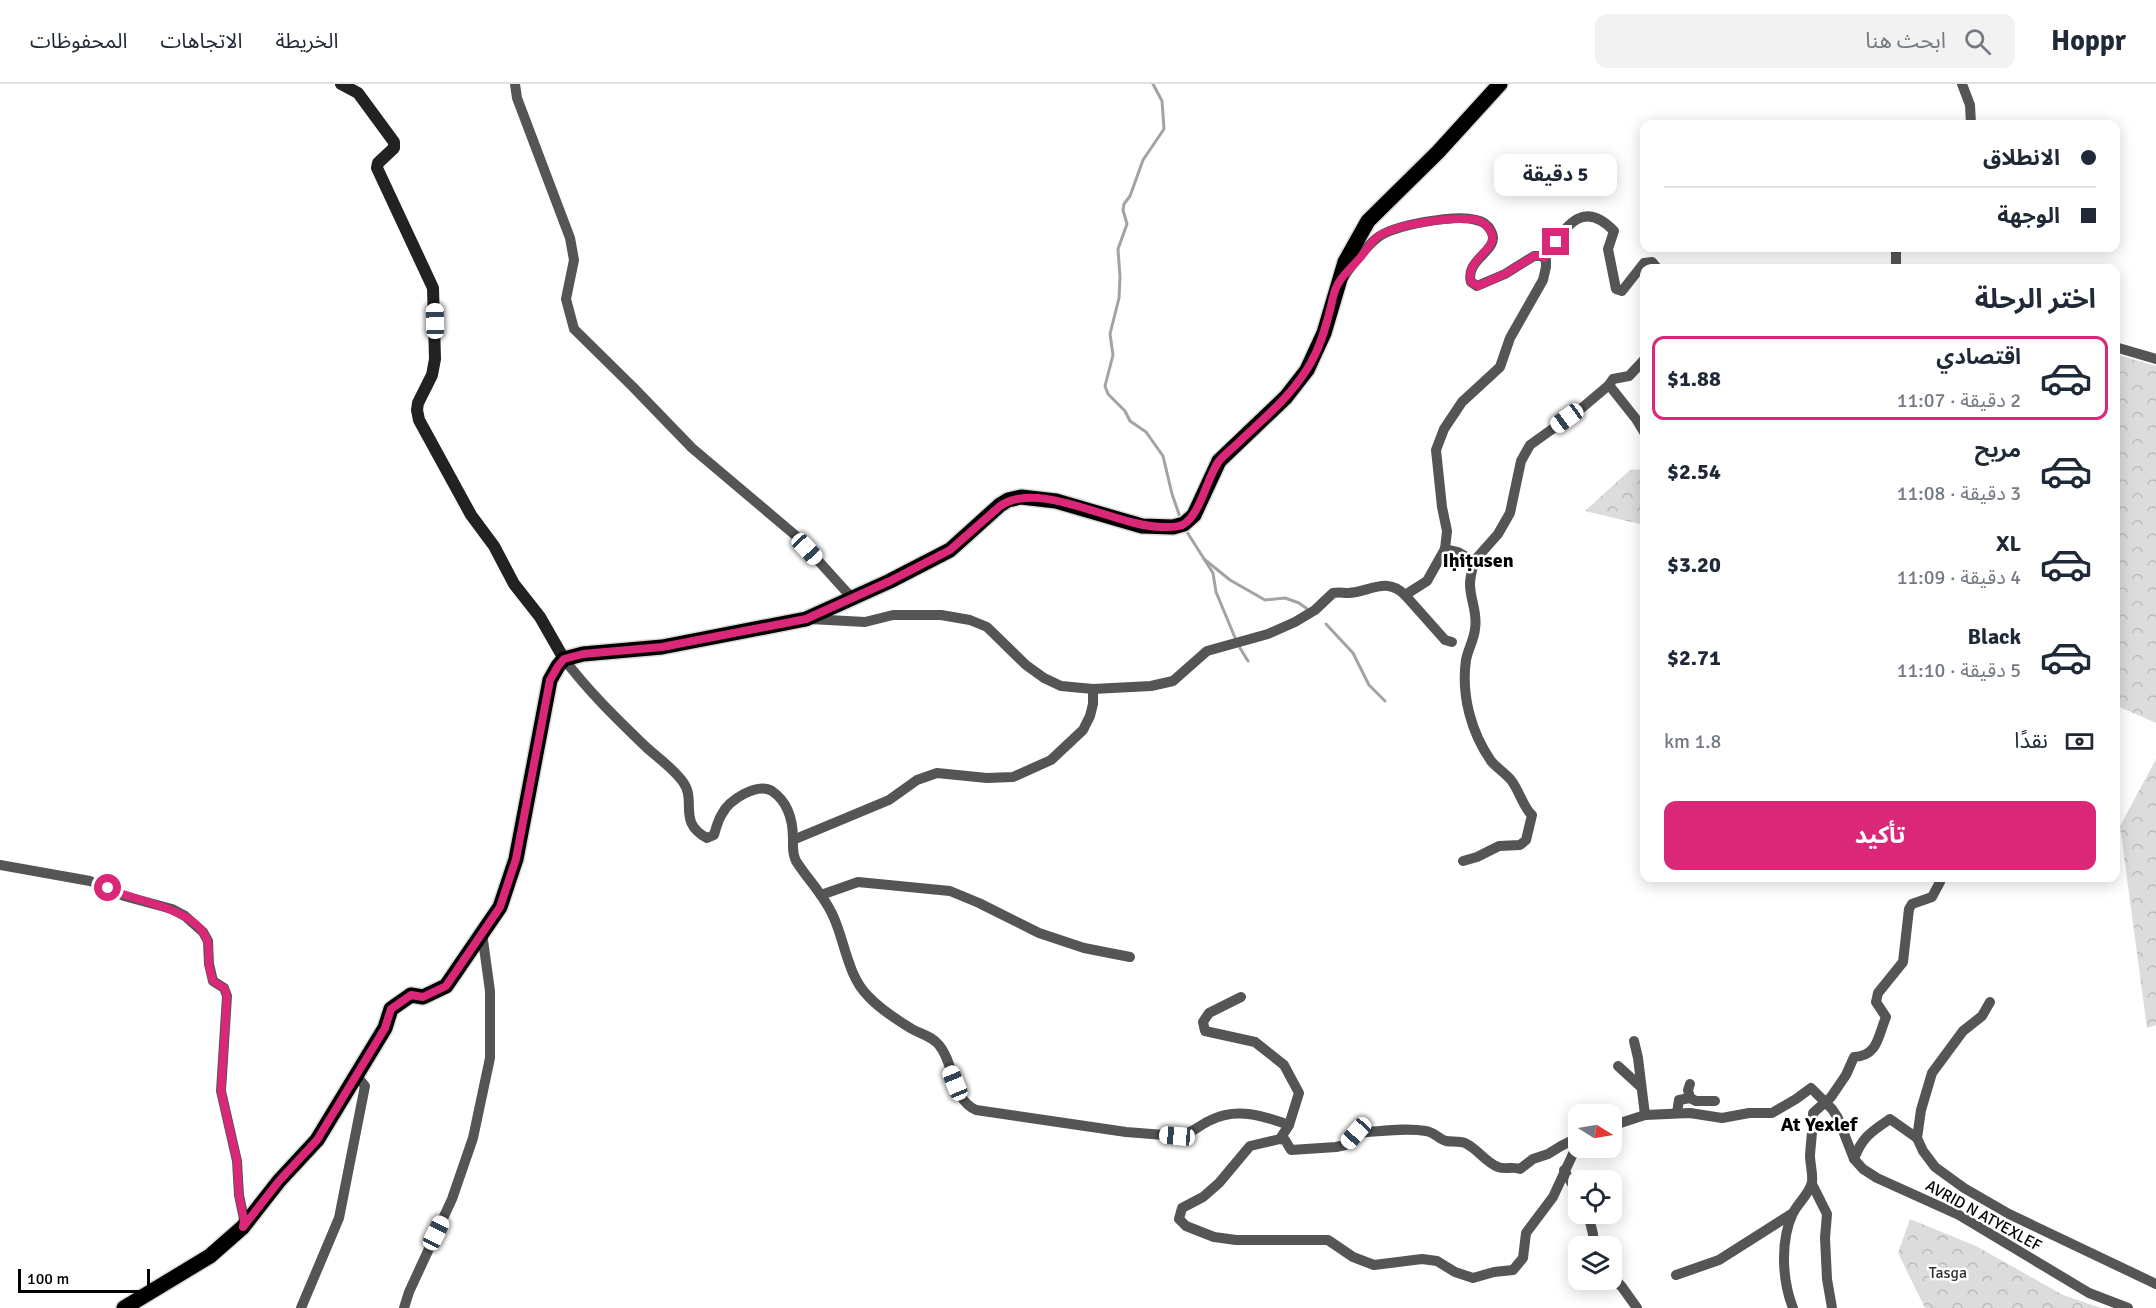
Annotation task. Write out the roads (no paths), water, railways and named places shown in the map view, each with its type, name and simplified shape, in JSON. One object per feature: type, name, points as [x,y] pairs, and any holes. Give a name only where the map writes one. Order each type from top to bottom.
[{"type":"main road","points":[[124,1308],[210,1256],[243,1227],[279,1181],[317,1140],[385,1028],[391,1009],[411,995],[423,997],[446,986],[500,907],[516,859],[550,680],[564,659],[583,654],[662,647],[806,619],[950,550],[1008,500],[1021,497],[1056,501],[1142,526],[1173,527],[1184,524],[1194,515],[1219,461],[1287,397],[1307,370],[1324,333],[1336,286],[1345,262],[1368,221],[1438,152],[1500,84]]},
{"type":"street","points":[[341,84],[358,93],[394,142],[392,152],[378,163],[377,168],[433,288],[435,359],[432,375],[418,403],[419,420],[471,515],[494,546],[514,584],[540,617],[564,659],[586,689],[685,783],[690,816],[698,833],[707,838],[714,835],[722,813],[733,801],[754,790],[766,788],[784,803],[790,816],[795,859],[821,895],[834,918],[849,961],[867,995],[894,1017],[933,1038],[941,1046],[961,1097],[968,1107],[1096,1128],[1177,1136],[1185,1136],[1212,1119],[1243,1113],[1262,1115],[1289,1125]]},
{"type":"street","points":[[515,84],[517,98],[570,238],[574,260],[566,299],[574,329],[692,448],[795,535],[852,598]]},
{"type":"street","points":[[1962,84],[1970,105],[1971,120]]},
{"type":"street","points":[[1405,595],[1426,581],[1445,549],[1447,531],[1436,450],[1444,429],[1462,402],[1500,367],[1510,338],[1543,280],[1546,267],[1544,258],[1568,226],[1590,215],[1603,221],[1614,231],[1608,249],[1616,289],[1622,291],[1640,268]]},
{"type":"street","points":[[1336,286],[1377,237],[1397,229],[1445,219],[1476,220],[1485,224],[1492,232],[1493,240],[1469,274],[1471,282],[1478,286],[1505,274],[1534,256],[1544,258]]},
{"type":"street","points":[[2120,348],[2156,359]]},
{"type":"street","points":[[1463,861],[1477,858],[1499,846],[1520,845],[1526,840],[1532,815],[1528,812],[1523,797],[1511,780],[1493,763],[1482,746],[1466,702],[1464,675],[1475,631],[1476,611],[1470,582],[1474,561],[1498,534],[1510,513],[1521,461],[1530,445],[1609,385],[1613,379],[1629,376],[1640,364]]},
{"type":"street","points":[[1609,385],[1640,426]]},
{"type":"street","points":[[1445,549],[1458,552],[1474,561]]},
{"type":"street","points":[[806,619],[865,622],[893,615],[940,615],[970,621],[987,627],[1026,665],[1044,678],[1061,686],[1093,688],[1151,686],[1173,681],[1207,651],[1268,634],[1295,622],[1315,610],[1333,593],[1348,593],[1371,587],[1390,586],[1400,590],[1445,639],[1452,642]]},
{"type":"street","points":[[793,840],[889,800],[917,780],[937,773],[987,778],[1013,777],[1051,760],[1083,730],[1093,704],[1093,688]]},
{"type":"street","points":[[0,865],[90,881],[124,896],[172,909],[185,915],[203,932],[208,941],[209,964],[213,981],[224,988],[227,996],[221,1091],[237,1161],[243,1227]]},
{"type":"street","points":[[821,895],[858,882],[950,891],[1039,933],[1084,948],[1130,957]]},
{"type":"street","points":[[1832,1308],[1827,1279],[1825,1239],[1827,1214],[1812,1184],[1810,1155],[1814,1134],[1813,1113],[1831,1097],[1846,1075],[1854,1057],[1864,1057],[1873,1051],[1886,1017],[1876,1002],[1878,993],[1903,963],[1909,909],[1912,904],[1932,897],[1940,882]]},
{"type":"street","points":[[404,1308],[409,1292],[452,1199],[473,1138],[490,1058],[490,991],[482,933]]},
{"type":"street","points":[[1241,998],[1209,1013],[1203,1022],[1205,1031],[1255,1042],[1284,1065],[1299,1093],[1289,1125],[1280,1138]]},
{"type":"street","points":[[1917,1138],[1920,1110],[1932,1073],[1963,1031],[1982,1016],[1990,1002]]},
{"type":"street","points":[[1634,1041],[1645,1115]]},
{"type":"street","points":[[1618,1066],[1641,1087]]},
{"type":"street","points":[[301,1308],[339,1218],[365,1086],[357,1076]]},
{"type":"street","points":[[1690,1084],[1688,1090],[1690,1098]]},
{"type":"street","points":[[1622,1122],[1645,1115],[1689,1113],[1722,1118],[1749,1113],[1772,1113],[1811,1088],[1826,1100]]},
{"type":"street","points":[[1677,1113],[1679,1100],[1690,1098],[1696,1101],[1715,1101]]},
{"type":"street","name":"AVRID N ATYEXLEF","points":[[1826,1100],[1838,1118],[1854,1159],[1863,1169],[1877,1178],[1959,1215],[2089,1293],[2128,1308]]},
{"type":"street","points":[[1854,1159],[1859,1146],[1869,1133],[1890,1119],[1917,1138],[1935,1167],[1964,1188],[2009,1214],[2156,1284]]},
{"type":"street","points":[[1568,1143],[1548,1154],[1533,1159],[1520,1168],[1501,1169],[1491,1164],[1467,1144],[1444,1140],[1429,1131],[1398,1130],[1356,1133],[1345,1145],[1319,1150],[1291,1150],[1285,1140],[1280,1138],[1250,1146],[1219,1183],[1203,1197],[1182,1208],[1179,1218],[1186,1226],[1214,1237],[1236,1240],[1328,1240],[1353,1257],[1374,1265],[1422,1259],[1437,1261],[1455,1272],[1473,1278],[1513,1270],[1523,1258],[1526,1233],[1553,1197],[1570,1158]]},
{"type":"street","points":[[1564,1170],[1568,1177]]},
{"type":"street","points":[[1793,1308],[1786,1283],[1786,1234],[1793,1213],[1812,1184]]},
{"type":"street","points":[[1676,1275],[1719,1260],[1793,1213]]},
{"type":"street","points":[[1622,1289],[1637,1308]]},
{"type":"waterway","points":[[1153,84],[1162,101],[1164,129],[1143,160],[1130,196],[1124,204],[1123,210],[1127,224],[1118,249],[1119,298],[1110,334],[1113,355],[1105,386],[1108,394],[1125,411],[1130,421],[1146,432],[1163,456],[1180,517]]},
{"type":"waterway","points":[[1187,532],[1213,573],[1216,592],[1236,640]]},
{"type":"waterway","points":[[1204,559],[1230,580],[1265,600],[1285,598],[1299,603],[1310,611]]},
{"type":"waterway","points":[[1326,624],[1353,653],[1369,685],[1385,701]]},
{"type":"waterway","points":[[1240,648],[1248,661]]},
{"type":"district","name":"Iḥiṭusen","points":[[1478,560]]},
{"type":"district","name":"At Yexlef","points":[[1819,1124]]},
{"type":"park label","name":"Tasga","points":[[1948,1272]]}]
